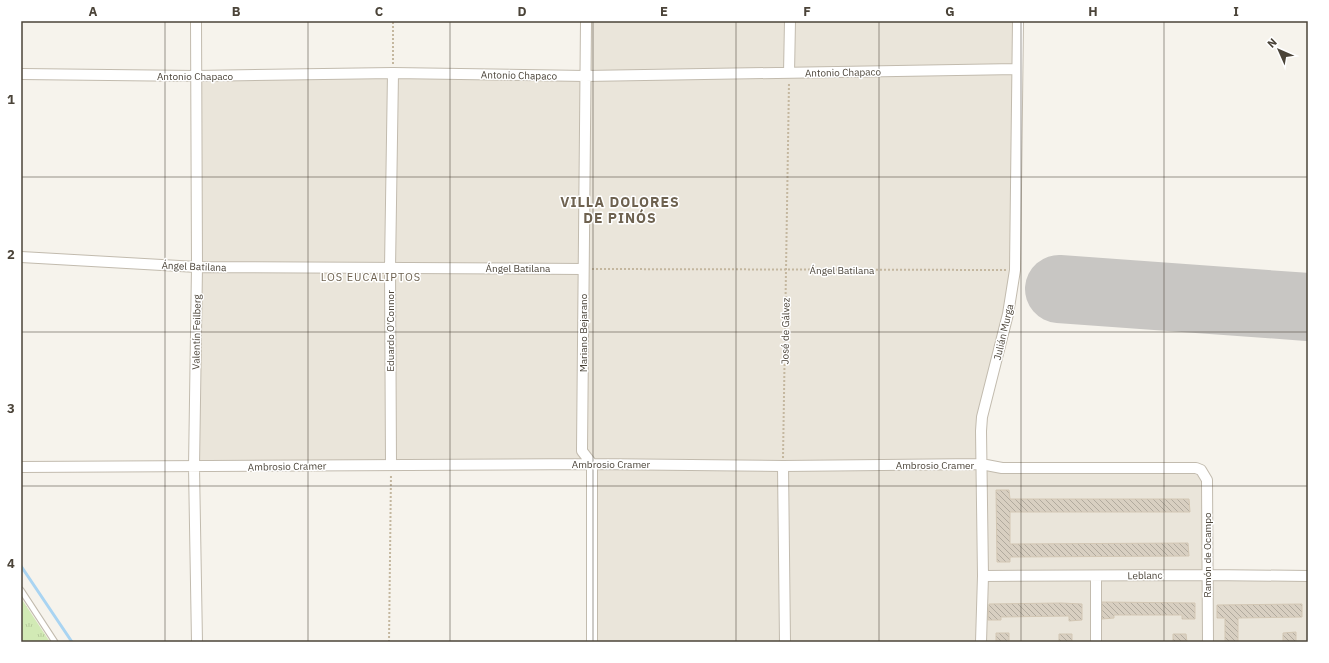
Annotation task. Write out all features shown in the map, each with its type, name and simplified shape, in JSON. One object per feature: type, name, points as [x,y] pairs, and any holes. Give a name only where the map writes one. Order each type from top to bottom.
[{"type":"street","name":"Valentín Feilberg","points":[[196,21],[197,266],[194,466],[197,642]]},
{"type":"street","name":"Mariano Bejarano","points":[[586,21],[584,76],[582,450],[592,464]]},
{"type":"street","points":[[789,73],[790,21]]},
{"type":"street","name":"Julián Murga","points":[[982,642],[982,417],[1008,314],[1014,270],[1018,21]]},
{"type":"street","name":"Antonio Chapaco","points":[[21,74],[196,76],[393,74],[584,76],[1017,69]]},
{"type":"street","name":"Eduardo O'Connor","points":[[391,465],[390,268],[393,74]]},
{"type":"street","name":"Ángel Batilana","points":[[21,257],[197,266],[583,269]]},
{"type":"street","points":[[592,464],[592,642]]},
{"type":"street","name":"Ambrosio Cramer","points":[[21,467],[592,464],[783,466],[981,464],[1002,468],[1196,468],[1201,470]]},
{"type":"street","points":[[783,466],[784,642]]},
{"type":"street","name":"Ramón de Ocampo","points":[[1201,470],[1207,480],[1208,642]]},
{"type":"street","name":"Leblanc","points":[[983,576],[1308,576]]},
{"type":"street","points":[[1096,576],[1096,642]]},
{"type":"lane","points":[[21,590],[55,642]]},
{"type":"path","points":[[393,74],[394,21]]},
{"type":"path","name":"José de Gálvez","points":[[783,466],[789,73]]},
{"type":"path","name":"Ángel Batilana","points":[[583,269],[1014,270]]},
{"type":"path","points":[[389,642],[391,465]]},
{"type":"shaded area","points":[[586,21],[1018,21],[1015,270],[982,417],[981,464],[1196,468],[1205,474],[1207,575],[1308,576],[1308,642],[592,642],[592,464],[194,467],[196,76],[584,76]]},
{"type":"green space","points":[[21,598],[50,642],[21,642]]},
{"type":"building","points":[[996,490],[1009,490],[1010,499],[1189,499],[1190,512],[1010,512],[1010,544],[1188,543],[1189,556],[1010,557],[1010,562],[997,562]]},
{"type":"building","points":[[1102,602],[1195,603],[1195,619],[1182,619],[1182,615],[1114,615],[1114,618],[1102,619]]},
{"type":"building","points":[[989,604],[1082,604],[1082,620],[1069,621],[1069,616],[1001,617],[1001,620],[988,620]]},
{"type":"building","points":[[1302,604],[1302,617],[1238,618],[1238,642],[1225,642],[1225,618],[1217,618],[1217,605]]},
{"type":"building","points":[[1296,632],[1296,642],[1283,642],[1283,633]]},
{"type":"building","points":[[996,633],[1009,633],[1009,642],[996,642]]},
{"type":"building","points":[[1059,634],[1072,634],[1072,642],[1059,642]]},
{"type":"building","points":[[1173,634],[1186,634],[1187,642],[1173,642]]},
{"type":"waterway","points":[[21,566],[72,642]]},
{"type":"runway","points":[[1059,289],[1308,307]]},
{"type":"district","name":"VILLA DOLORES DE PINÓS","points":[[620,210]]},
{"type":"district","name":"LOS EUCALIPTOS","points":[[371,277]]}]
